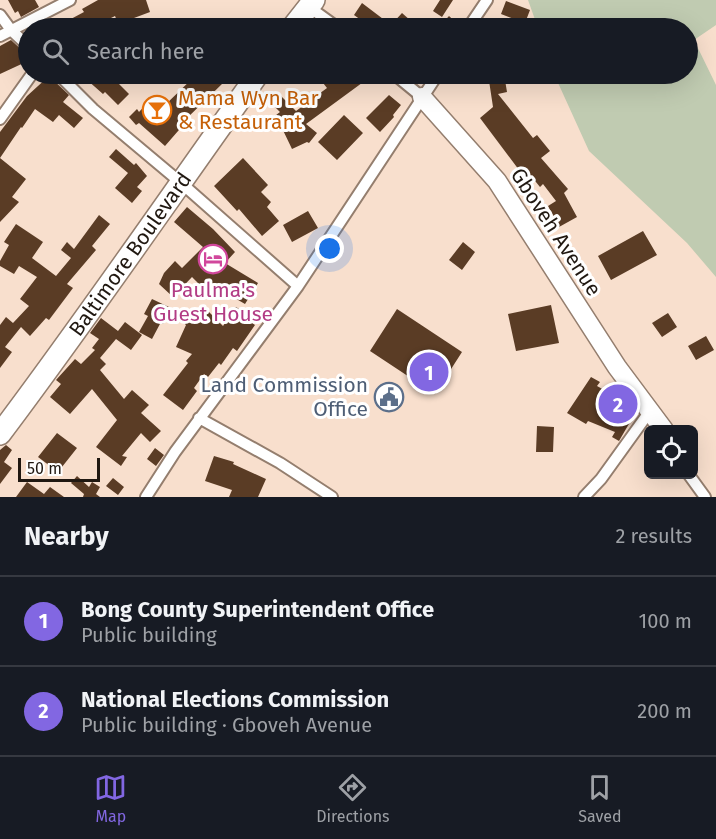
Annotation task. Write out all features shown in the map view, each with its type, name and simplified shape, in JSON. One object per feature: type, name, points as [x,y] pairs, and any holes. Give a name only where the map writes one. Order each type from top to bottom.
[{"type":"highway","points":[[300,18],[312,3]]},
{"type":"highway","name":"Baltimore Boulevard","points":[[0,434],[72,338],[251,84]]},
{"type":"main road","name":"Gboveh Avenue","points":[[422,97],[497,181],[616,366],[661,425]]},
{"type":"street","points":[[35,18],[70,0]]},
{"type":"street","points":[[475,18],[488,0]]},
{"type":"street","points":[[312,3],[328,18]]},
{"type":"street","points":[[0,15],[18,37]]},
{"type":"street","points":[[0,36],[18,26]]},
{"type":"street","points":[[0,119],[25,84]]},
{"type":"street","points":[[68,84],[93,109],[298,286]]},
{"type":"street","name":"Gboveh Avenue","points":[[406,84],[422,97]]},
{"type":"street","points":[[151,495],[199,418],[298,286],[431,84]]},
{"type":"street","points":[[584,497],[601,478],[650,411]]},
{"type":"street","points":[[199,418],[280,463],[332,497]]},
{"type":"street","points":[[692,479],[705,497]]},
{"type":"green space","points":[[528,0],[716,0],[716,25],[698,37],[698,18],[534,18]]},
{"type":"green space","points":[[698,48],[716,85],[716,277],[687,243],[589,151],[559,84],[698,84]]},
{"type":"building","points":[[8,0],[35,0],[39,7],[21,17],[18,11],[15,13]]},
{"type":"building","points":[[98,0],[146,0],[150,12],[134,18],[116,18],[115,16],[111,18],[73,18],[84,12],[82,9]]},
{"type":"building","points":[[440,0],[453,0],[442,17],[433,11]]},
{"type":"building","points":[[506,1],[530,10],[527,18],[512,18],[501,14]]},
{"type":"building","points":[[362,3],[382,18],[358,18],[354,15]]},
{"type":"building","points":[[402,13],[408,18],[397,18]]},
{"type":"building","points":[[11,40],[18,46],[18,66],[0,74],[0,46]]},
{"type":"building","points":[[40,84],[57,84],[69,95],[63,102],[83,118],[74,128],[59,115],[53,122],[35,109],[0,158],[0,132],[27,96]]},
{"type":"building","points":[[92,84],[119,84],[129,94],[118,105],[105,92],[103,94]]},
{"type":"building","points":[[187,84],[222,84],[183,122],[185,123],[165,146],[139,123],[136,125],[129,117],[137,109],[139,112],[152,98],[162,108]]},
{"type":"building","points":[[324,84],[361,84],[306,124],[317,133],[309,143],[292,149],[280,124],[273,130],[267,122],[280,112],[270,102],[278,93],[296,111],[327,88]]},
{"type":"building","points":[[490,84],[506,84],[507,92],[498,94],[533,138],[537,135],[550,151],[541,158],[568,189],[564,193],[577,217],[559,227],[548,206],[556,201],[543,184],[540,187],[527,171],[522,174],[480,118],[493,107]]},
{"type":"building","points":[[389,95],[401,105],[393,115],[394,117],[380,132],[366,118]]},
{"type":"building","points":[[344,115],[363,133],[337,160],[318,142]]},
{"type":"building","points":[[116,149],[134,165],[136,163],[147,176],[137,187],[142,191],[132,203],[115,188],[128,173],[109,157]]},
{"type":"building","points":[[0,158],[26,179],[12,197],[19,202],[0,222]]},
{"type":"building","points":[[243,158],[268,185],[261,192],[271,202],[267,207],[279,221],[262,236],[239,209],[237,211],[214,186]]},
{"type":"building","points":[[187,207],[235,252],[225,263],[258,283],[245,304],[207,282],[202,287],[192,277],[173,297],[159,284],[164,273],[175,261],[182,268],[203,247],[174,222]]},
{"type":"building","points":[[308,211],[318,228],[292,242],[283,225]]},
{"type":"building","points":[[99,215],[110,224],[92,246],[96,250],[67,284],[73,288],[49,320],[46,318],[30,336],[21,327],[5,347],[12,352],[0,368],[0,325],[6,317],[13,323],[29,306],[20,299],[37,277],[19,266],[14,274],[0,266],[0,261],[9,245],[4,242],[16,224],[43,242],[32,258],[56,276],[71,258],[61,250],[67,242],[74,249]]},
{"type":"building","points":[[643,231],[657,255],[611,280],[598,256]]},
{"type":"building","points":[[463,242],[475,252],[462,270],[449,260]]},
{"type":"building","points":[[152,299],[171,308],[152,339],[139,332],[148,316],[144,314]]},
{"type":"building","points":[[551,305],[559,343],[516,351],[508,314]]},
{"type":"building","points":[[236,307],[247,314],[245,318],[255,325],[237,351],[233,348],[221,365],[219,363],[208,377],[204,374],[194,388],[197,391],[183,410],[163,395],[188,363],[186,361],[192,354],[176,347],[186,325],[172,312],[174,310],[201,323],[195,318],[205,308],[223,326]]},
{"type":"building","points":[[397,309],[462,352],[435,394],[370,351]]},
{"type":"building","points":[[668,313],[677,327],[662,337],[652,323]]},
{"type":"building","points":[[101,318],[118,331],[125,322],[142,335],[131,350],[116,339],[100,358],[106,364],[100,370],[124,399],[132,390],[149,405],[141,413],[161,431],[150,442],[141,433],[122,456],[127,457],[121,466],[96,447],[117,420],[92,389],[70,414],[50,397],[61,384],[56,380],[75,359],[81,364],[95,350],[92,348],[99,339],[90,333]]},
{"type":"building","points":[[706,336],[714,350],[696,360],[688,346]]},
{"type":"building","points":[[591,377],[600,382],[597,386],[622,400],[613,413],[630,422],[619,441],[612,437],[615,432],[588,421],[586,424],[567,413]]},
{"type":"building","points":[[537,426],[554,427],[553,452],[536,452]]},
{"type":"building","points":[[57,433],[77,448],[58,472],[38,457]]},
{"type":"building","points":[[6,445],[12,450],[4,462],[12,468],[0,484],[0,450]]},
{"type":"building","points":[[155,448],[164,455],[156,466],[147,459]]},
{"type":"building","points":[[214,456],[234,462],[233,464],[266,479],[258,497],[229,497],[232,490],[205,481]]},
{"type":"building","points":[[77,476],[89,487],[92,482],[100,487],[96,494],[100,497],[83,497],[84,494],[71,483]]},
{"type":"building","points":[[113,478],[124,487],[118,495],[106,486]]},
{"type":"building","points":[[27,482],[44,494],[50,487],[64,497],[16,497]]},
{"type":"place","name":"Mama Wyn Bar & Restaurant","points":[[157,110]]},
{"type":"place","name":"Paulma's Guest House","points":[[213,259]]},
{"type":"place","name":"Bong County Superintendent Office","points":[[429,372]]},
{"type":"place","name":"Land Commission Office","points":[[389,397]]},
{"type":"place","name":"National Elections Commission","points":[[618,404]]}]
